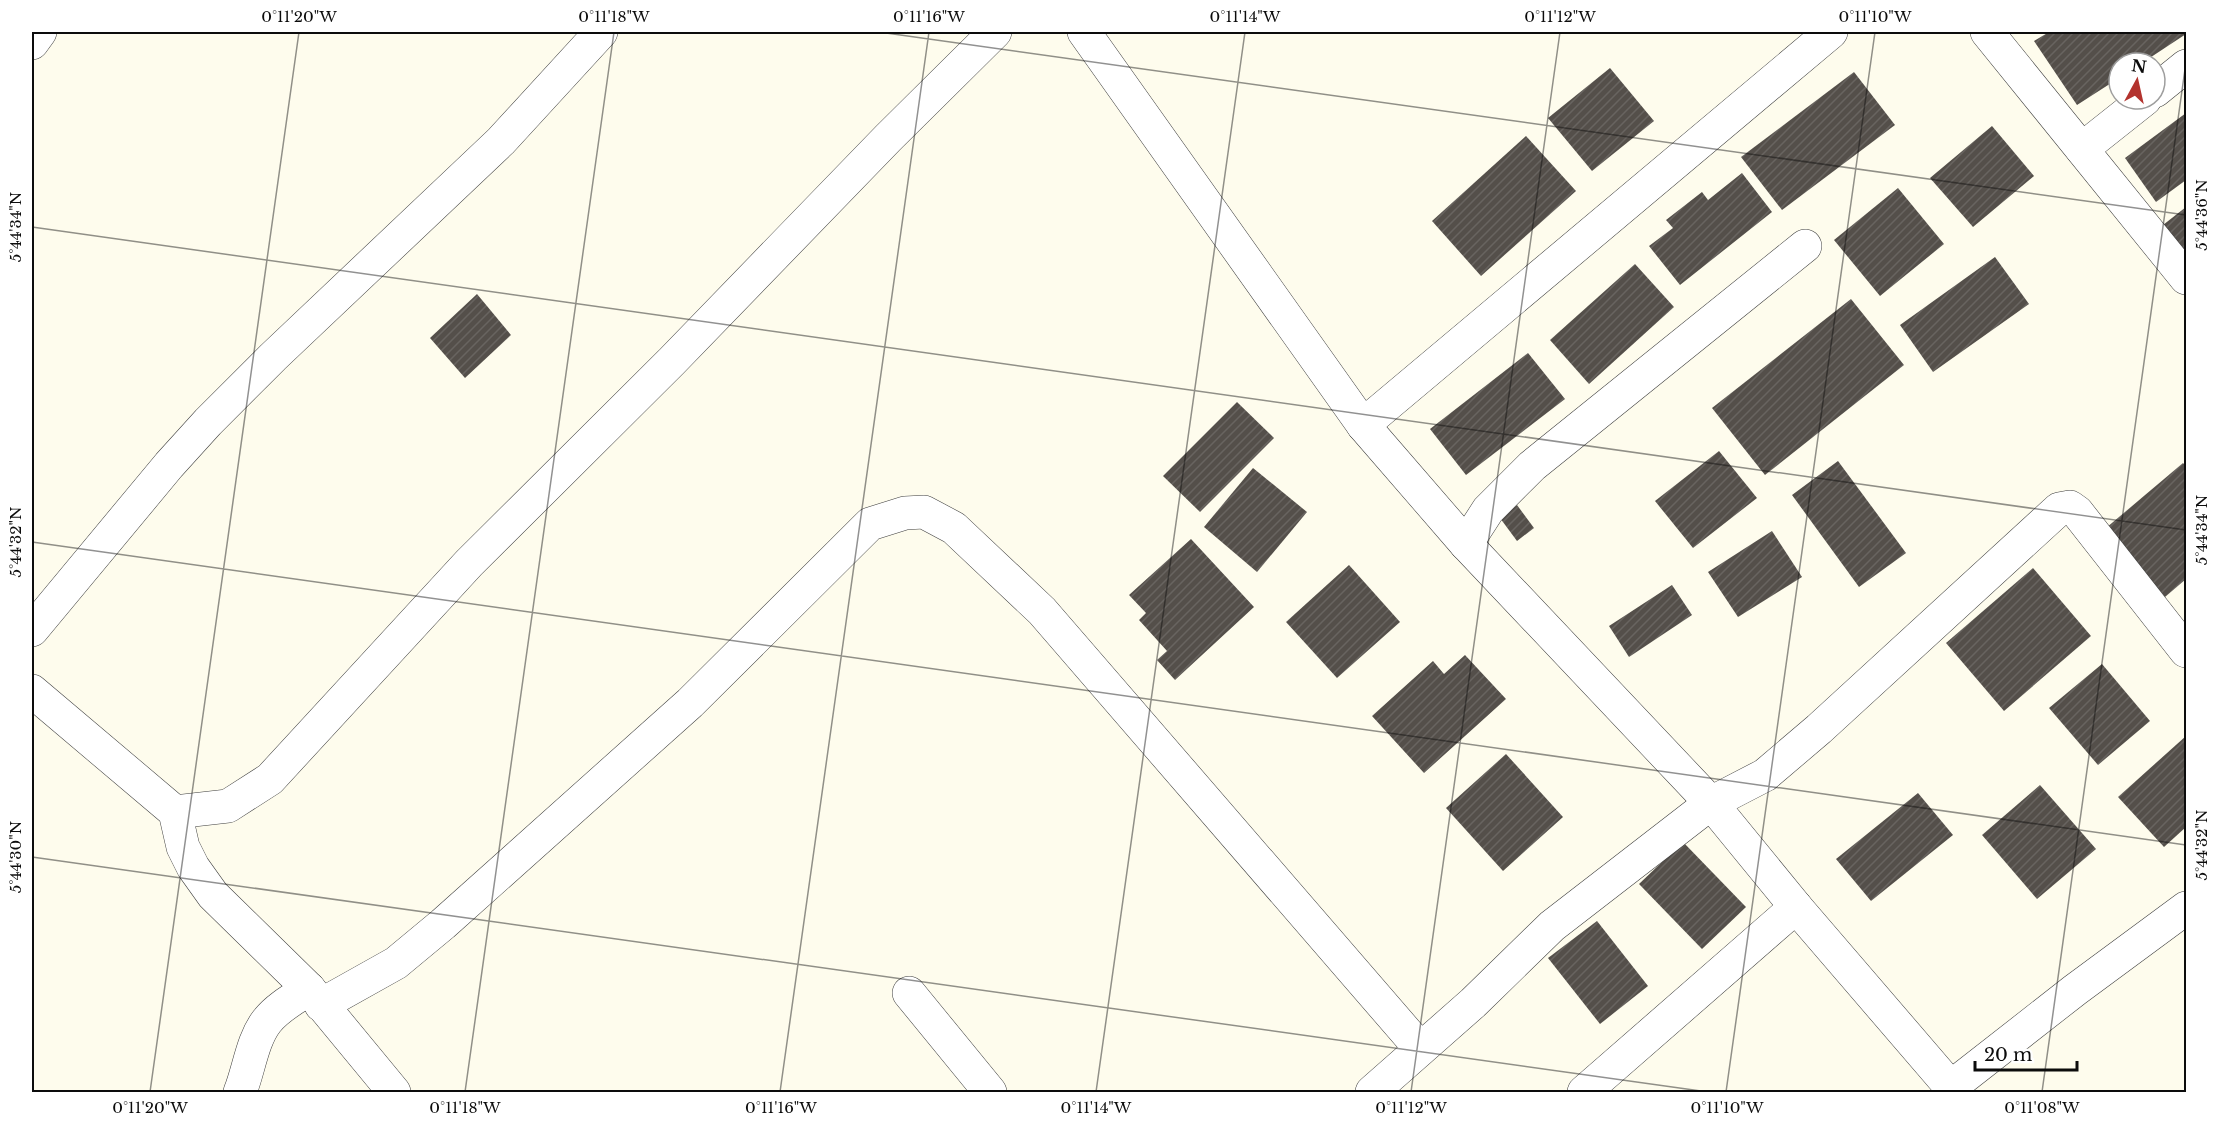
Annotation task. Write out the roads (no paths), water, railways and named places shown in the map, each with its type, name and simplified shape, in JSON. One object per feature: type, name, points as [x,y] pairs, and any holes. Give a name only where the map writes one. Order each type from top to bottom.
[{"type":"street","points":[[32,43],[40,32]]},
{"type":"street","points":[[32,630],[169,465],[208,422],[273,357],[501,141],[602,32]]},
{"type":"street","points":[[176,812],[228,806],[270,779],[469,563],[664,369],[888,138],[995,32]]},
{"type":"street","points":[[1084,32],[1363,425],[1466,544],[1711,802],[1796,907],[1953,1090],[2074,990],[2187,908]]},
{"type":"street","points":[[1363,425],[1831,32]]},
{"type":"street","points":[[1987,32],[2187,278]]},
{"type":"street","points":[[2167,82],[2187,66]]},
{"type":"street","points":[[2082,149],[2130,111]]},
{"type":"street","points":[[1466,544],[1488,510],[1532,466],[1804,246]]},
{"type":"street","points":[[1372,1092],[1473,1003],[1552,926],[1711,802],[1766,774],[1819,729],[2059,509],[2070,507],[2077,512],[2187,651]]},
{"type":"street","points":[[240,1092],[258,1039],[267,1021],[283,1006],[315,997],[396,963],[443,924],[690,703],[870,524],[905,513],[924,512],[954,528],[1042,610],[1420,1048]]},
{"type":"street","points":[[32,691],[176,812],[183,847],[193,867],[213,895],[315,997],[394,1092]]},
{"type":"street","points":[[1584,1092],[1796,907]]},
{"type":"street","points":[[909,993],[990,1092]]}]
